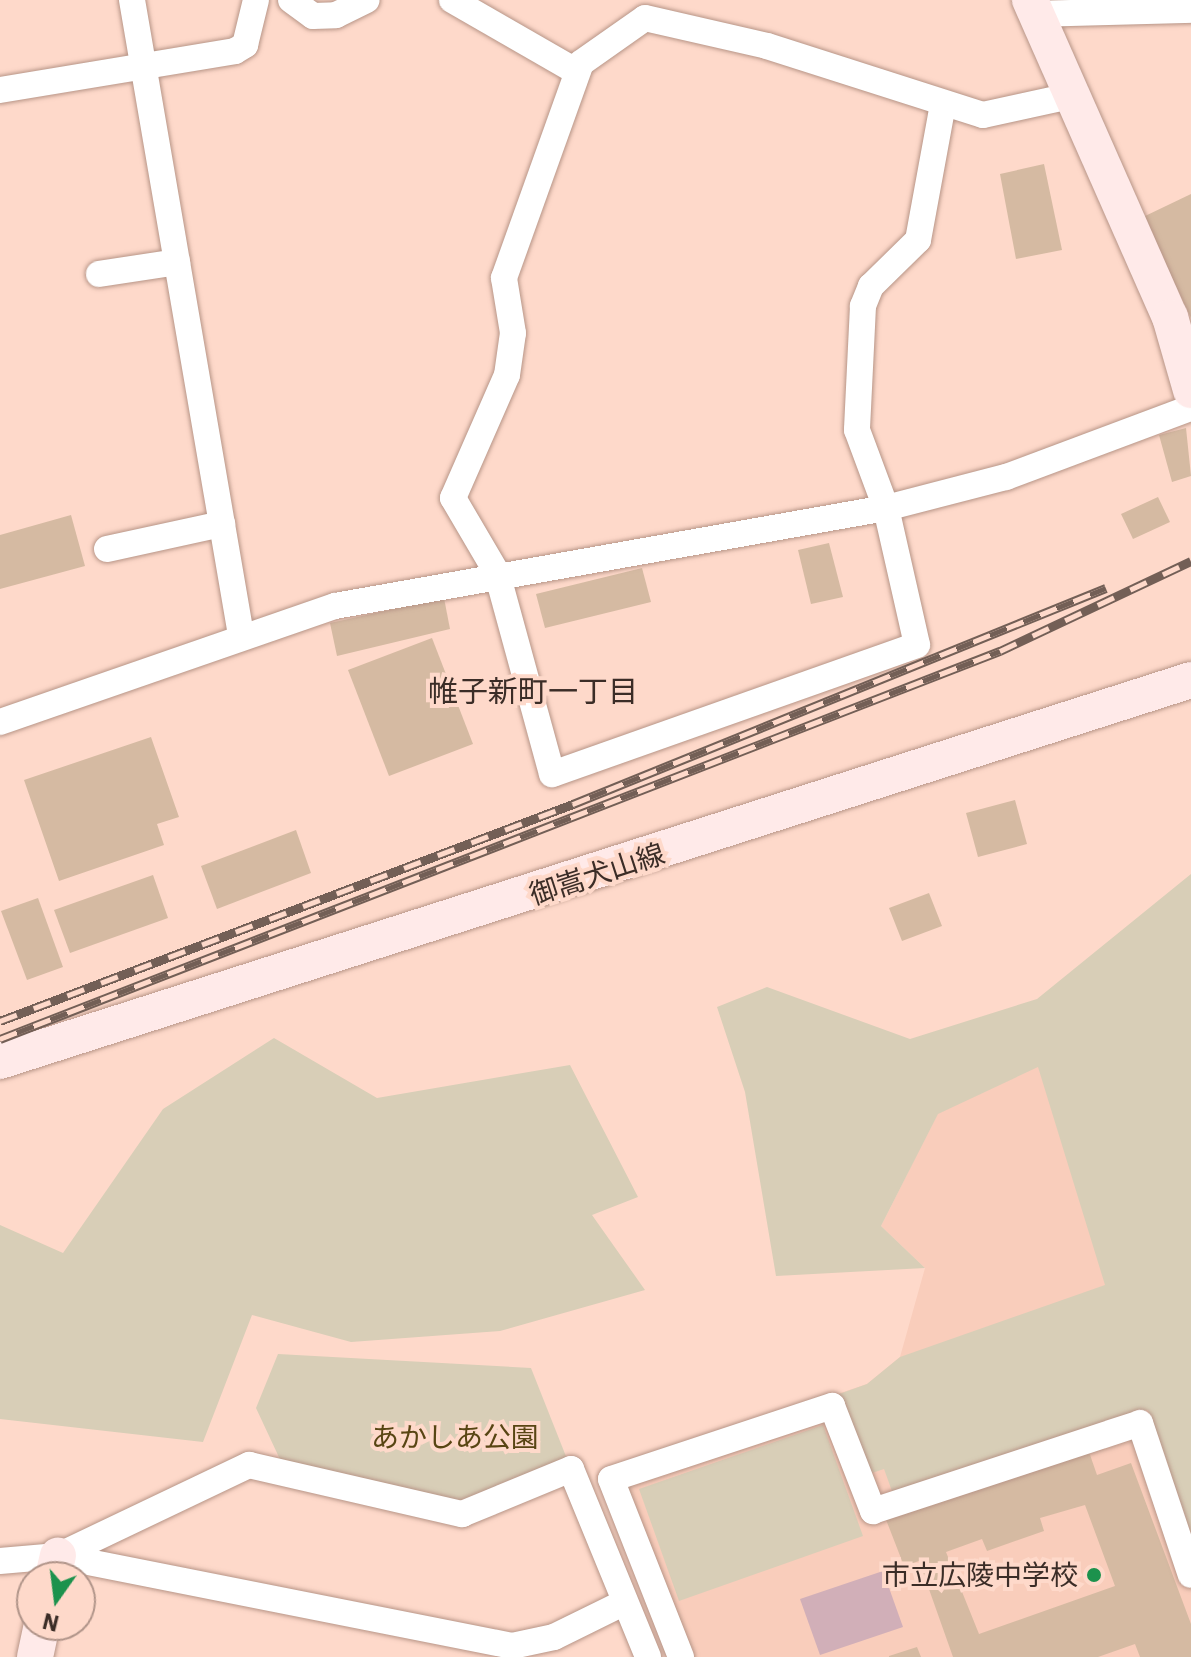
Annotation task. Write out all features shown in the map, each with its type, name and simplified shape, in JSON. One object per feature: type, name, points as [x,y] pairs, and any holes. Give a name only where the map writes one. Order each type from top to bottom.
[{"type":"main road","points":[[1033,7],[1170,317],[1191,390]]},
{"type":"main road","name":"御嵩犬山線","points":[[0,1061],[1191,680]]},
{"type":"street","points":[[132,0],[241,635]]},
{"type":"street","points":[[0,90],[235,51],[245,45],[256,0]]},
{"type":"street","points":[[291,0],[313,16],[336,15],[367,0]]},
{"type":"street","points":[[452,0],[577,72]]},
{"type":"street","points":[[1033,7],[1191,10]]},
{"type":"street","points":[[943,104],[918,240],[871,286],[863,306],[857,430],[886,508],[917,645],[566,774],[552,774],[497,573],[453,498],[507,375],[513,333],[504,278],[577,72],[624,26],[645,18],[767,46],[983,115],[1070,96]]},
{"type":"street","points":[[99,274],[177,262]]},
{"type":"street","points":[[0,722],[241,635],[364,598],[886,508],[1006,477],[1191,408]]},
{"type":"street","points":[[107,549],[222,524]]},
{"type":"street","points":[[681,1657],[611,1479],[832,1406],[873,1511],[1140,1423],[1191,1575]]},
{"type":"street","points":[[67,1561],[249,1465],[462,1514],[571,1469],[648,1657]]},
{"type":"street","points":[[96,1574],[512,1646],[554,1637],[625,1602]]},
{"type":"shaded area","points":[[1191,987],[1191,1657],[668,1657],[596,1475],[867,1384],[900,1357],[925,1268],[881,1226],[938,1113]]},
{"type":"shaded area","points":[[883,1571],[903,1627],[820,1655],[800,1599]]},
{"type":"green space","points":[[1191,874],[1191,1536],[1148,1410],[893,1494],[884,1469],[869,1474],[839,1394],[867,1384],[900,1357],[1105,1285],[1038,1067],[938,1114],[881,1226],[925,1268],[776,1276],[745,1092],[717,1007],[767,987],[910,1039],[1037,999]]},
{"type":"green space","points":[[274,1038],[377,1098],[570,1065],[638,1197],[592,1215],[645,1290],[500,1331],[351,1342],[252,1315],[203,1442],[0,1419],[0,1225],[63,1253],[163,1109]]},
{"type":"green space","name":"あかしあ公園","points":[[278,1354],[531,1368],[571,1469],[462,1514],[284,1468],[256,1408]]},
{"type":"green space","points":[[823,1425],[863,1536],[679,1601],[639,1489]]},
{"type":"building","points":[[1044,164],[1062,250],[1016,259],[1000,174]]},
{"type":"building","points":[[1191,194],[1191,318],[1143,217]]},
{"type":"building","points":[[1186,428],[1191,476],[1172,482],[1159,435]]},
{"type":"building","points":[[1158,497],[1170,522],[1133,539],[1121,514]]},
{"type":"building","points":[[71,515],[85,566],[0,589],[0,535]]},
{"type":"building","points":[[829,543],[843,597],[811,604],[798,550]]},
{"type":"building","points":[[642,568],[651,602],[545,628],[536,594]]},
{"type":"building","points":[[444,598],[450,629],[337,656],[330,623]]},
{"type":"building","points":[[432,638],[473,744],[389,776],[348,670]]},
{"type":"building","points":[[151,737],[179,817],[157,824],[164,845],[59,881],[24,780]]},
{"type":"building","points":[[1015,800],[1027,844],[978,857],[966,813]]},
{"type":"building","points":[[296,830],[311,873],[217,909],[201,866]]},
{"type":"building","points":[[153,875],[168,918],[70,953],[54,910]]},
{"type":"building","points":[[929,893],[942,926],[902,941],[889,908]]},
{"type":"building","points":[[38,898],[63,967],[27,980],[1,911]]},
{"type":"building","points":[[1088,1449],[1097,1475],[1131,1463],[1191,1624],[1191,1657],[1140,1657],[1135,1644],[1098,1657],[953,1657],[919,1561],[904,1566],[885,1517]],"holes":[[[1085,1505],[1115,1586],[979,1634],[946,1552],[982,1539],[987,1551],[1044,1531],[1040,1518]]]},
{"type":"building","points":[[917,1647],[921,1657],[889,1657],[889,1656]]},
{"type":"railway","points":[[0,1039],[1000,651],[1191,561]]},
{"type":"railway","points":[[0,1021],[573,804],[1106,588]]},
{"type":"place","name":"市立広陵中学校","points":[[1094,1575]]},
{"type":"district","name":"帷子新町一丁目","points":[[533,691]]}]
